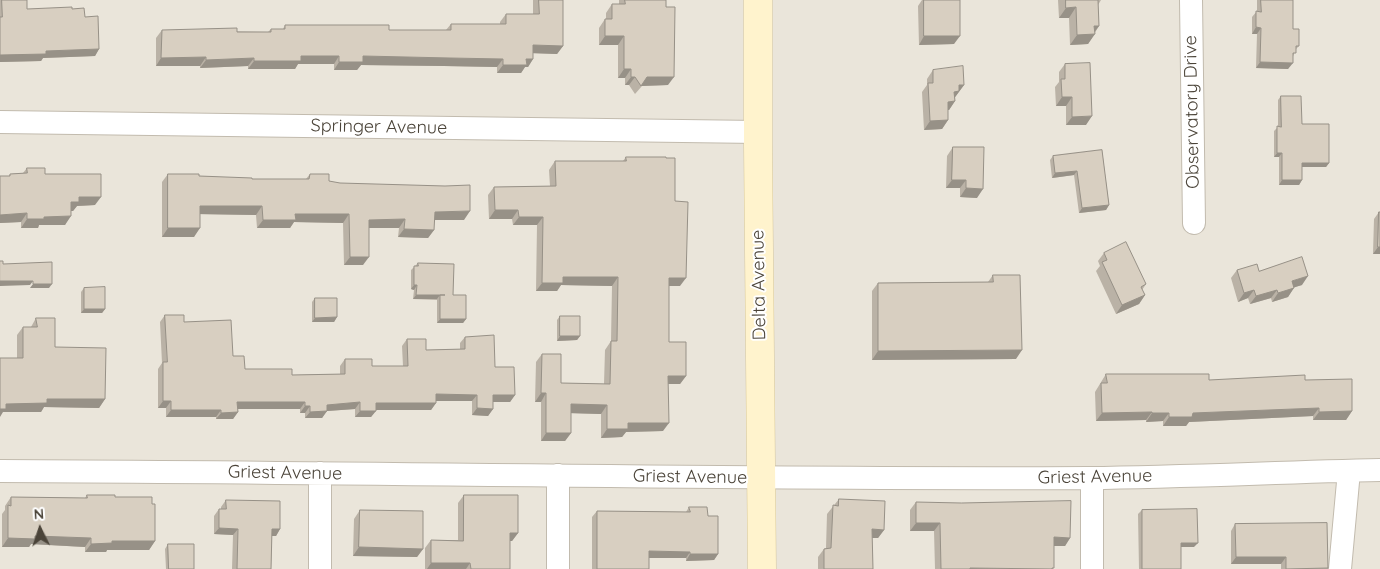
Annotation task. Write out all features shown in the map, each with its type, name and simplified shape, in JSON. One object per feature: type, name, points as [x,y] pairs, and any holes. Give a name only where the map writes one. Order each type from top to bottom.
[{"type":"street","name":"Delta Avenue","points":[[758,0],[762,569]]},
{"type":"street","name":"Observatory Drive","points":[[1190,0],[1194,223]]},
{"type":"street","name":"Springer Avenue","points":[[0,122],[758,132]]},
{"type":"street","name":"Griest Avenue","points":[[0,472],[320,473],[761,478],[1092,478],[1380,470]]},
{"type":"street","points":[[1340,569],[1349,471]]},
{"type":"street","points":[[320,473],[320,569]]},
{"type":"street","points":[[558,475],[558,569]]},
{"type":"street","points":[[1092,478],[1092,569]]},
{"type":"shaded area","points":[[0,0],[1380,0],[1380,569],[0,569]]},
{"type":"building","points":[[2,0],[27,0],[27,9],[84,8],[85,17],[98,16],[99,49],[46,51],[46,54],[0,55]]},
{"type":"building","points":[[539,0],[563,0],[563,46],[533,45],[533,59],[526,59],[527,65],[503,65],[503,59],[363,56],[363,62],[339,62],[339,56],[301,56],[301,61],[254,61],[254,58],[206,60],[206,57],[161,58],[162,30],[237,28],[237,32],[271,32],[271,29],[285,29],[285,25],[389,25],[389,30],[451,30],[451,24],[506,24],[506,14],[539,14]]},
{"type":"building","points":[[625,0],[666,0],[666,7],[675,7],[674,77],[647,77],[641,86],[635,77],[631,77],[631,69],[624,69],[624,36],[605,36],[605,19],[612,19],[612,4],[625,4]]},
{"type":"building","points":[[924,0],[960,0],[960,36],[924,36]]},
{"type":"building","points":[[1066,0],[1098,0],[1099,26],[1094,26],[1095,34],[1077,35],[1076,7],[1066,8]]},
{"type":"building","points":[[1261,0],[1293,0],[1293,29],[1299,29],[1299,46],[1296,46],[1296,53],[1293,53],[1293,63],[1260,62],[1261,28],[1256,27],[1256,11],[1261,12]]},
{"type":"building","points":[[1090,63],[1092,116],[1072,117],[1072,97],[1062,97],[1061,79],[1065,79],[1065,64]]},
{"type":"building","points":[[963,66],[964,85],[959,85],[959,91],[954,92],[955,101],[948,102],[948,120],[930,121],[928,83],[933,83],[933,70]]},
{"type":"building","points":[[1281,96],[1301,96],[1302,124],[1329,124],[1329,163],[1302,163],[1302,180],[1282,180],[1282,153],[1277,153],[1277,126],[1281,127]]},
{"type":"building","points":[[953,147],[984,147],[983,189],[966,188],[966,180],[952,180]]},
{"type":"building","points":[[1102,150],[1109,205],[1082,208],[1077,171],[1055,173],[1053,156]]},
{"type":"building","points":[[626,157],[675,158],[675,201],[688,202],[686,278],[669,278],[669,342],[686,342],[686,376],[668,376],[669,423],[628,423],[628,429],[607,429],[607,405],[571,404],[571,433],[546,433],[546,393],[541,393],[542,354],[561,354],[561,383],[610,384],[611,341],[617,341],[618,277],[563,277],[563,283],[542,283],[543,217],[519,217],[518,210],[495,210],[494,187],[556,186],[555,161],[626,161]]},
{"type":"building","points":[[27,168],[45,168],[45,174],[101,174],[101,197],[79,197],[79,202],[71,202],[71,216],[27,219],[27,213],[0,215],[0,176],[27,173]]},
{"type":"building","points":[[168,174],[199,174],[199,176],[252,179],[309,179],[310,174],[329,174],[329,181],[340,183],[470,185],[470,211],[435,212],[434,230],[404,229],[405,219],[369,220],[369,257],[350,257],[349,214],[295,214],[296,220],[263,220],[262,206],[200,206],[200,228],[168,228]]},
{"type":"building","points":[[1379,212],[1380,247],[1378,247]]},
{"type":"building","points":[[1126,242],[1146,284],[1141,287],[1145,295],[1122,305],[1102,262],[1107,260],[1104,253]]},
{"type":"building","points":[[1302,257],[1308,276],[1292,281],[1294,288],[1278,293],[1277,290],[1256,296],[1254,290],[1244,293],[1237,270],[1257,264],[1259,271]]},
{"type":"building","points":[[0,261],[3,261],[3,264],[52,262],[52,284],[33,284],[33,281],[0,281]]},
{"type":"building","points":[[418,263],[454,264],[453,295],[466,295],[466,319],[440,319],[440,295],[416,295],[417,285],[414,285],[414,266],[418,266]]},
{"type":"building","points":[[993,275],[1020,275],[1022,350],[878,351],[878,283],[993,282]]},
{"type":"building","points":[[105,287],[105,309],[84,309],[84,288]]},
{"type":"building","points":[[315,298],[337,298],[337,317],[315,318]]},
{"type":"building","points":[[165,315],[184,315],[184,322],[231,320],[233,356],[244,356],[245,369],[292,369],[292,375],[345,374],[345,359],[372,359],[372,366],[408,366],[407,339],[426,339],[426,350],[465,349],[465,337],[494,335],[495,367],[514,367],[515,395],[493,395],[493,409],[477,408],[477,395],[436,394],[436,403],[376,403],[376,411],[360,411],[360,402],[327,405],[327,411],[310,412],[310,406],[305,406],[305,402],[237,402],[238,412],[221,413],[221,410],[171,410],[171,401],[163,401],[163,362],[167,362]]},
{"type":"building","points":[[560,316],[580,316],[580,336],[560,336]]},
{"type":"building","points":[[36,318],[55,318],[55,347],[106,348],[105,399],[47,399],[47,403],[6,404],[6,409],[0,409],[0,358],[23,358],[23,327],[37,327]]},
{"type":"building","points":[[1106,374],[1209,374],[1209,380],[1305,375],[1305,380],[1352,379],[1352,411],[1319,412],[1319,408],[1193,413],[1192,417],[1169,417],[1169,413],[1152,412],[1102,413],[1101,383],[1107,383]]},
{"type":"building","points":[[87,495],[152,497],[152,504],[155,504],[155,541],[112,541],[112,543],[91,544],[91,538],[35,536],[35,539],[8,538],[8,505],[11,506],[11,497],[87,498]]},
{"type":"building","points":[[464,495],[518,495],[518,533],[510,533],[510,569],[471,569],[470,563],[431,563],[431,540],[463,541]]},
{"type":"building","points":[[839,499],[885,501],[884,530],[872,529],[873,569],[824,569],[824,549],[831,548],[833,505],[838,506]]},
{"type":"building","points":[[226,500],[280,501],[280,529],[272,529],[271,569],[237,569],[238,529],[219,528],[219,509],[226,509]]},
{"type":"building","points":[[1071,501],[1070,538],[1054,537],[1054,568],[1052,569],[941,569],[940,523],[916,523],[916,502]]},
{"type":"building","points":[[689,507],[707,507],[708,516],[718,516],[718,554],[649,551],[649,569],[597,569],[597,511],[690,512]]},
{"type":"building","points":[[1197,509],[1198,543],[1181,543],[1181,569],[1142,569],[1142,510]]},
{"type":"building","points":[[360,510],[423,511],[423,549],[359,547]]},
{"type":"building","points":[[1327,523],[1328,568],[1286,569],[1286,557],[1236,557],[1235,524]]},
{"type":"building","points":[[168,544],[194,544],[194,569],[169,569]]}]
